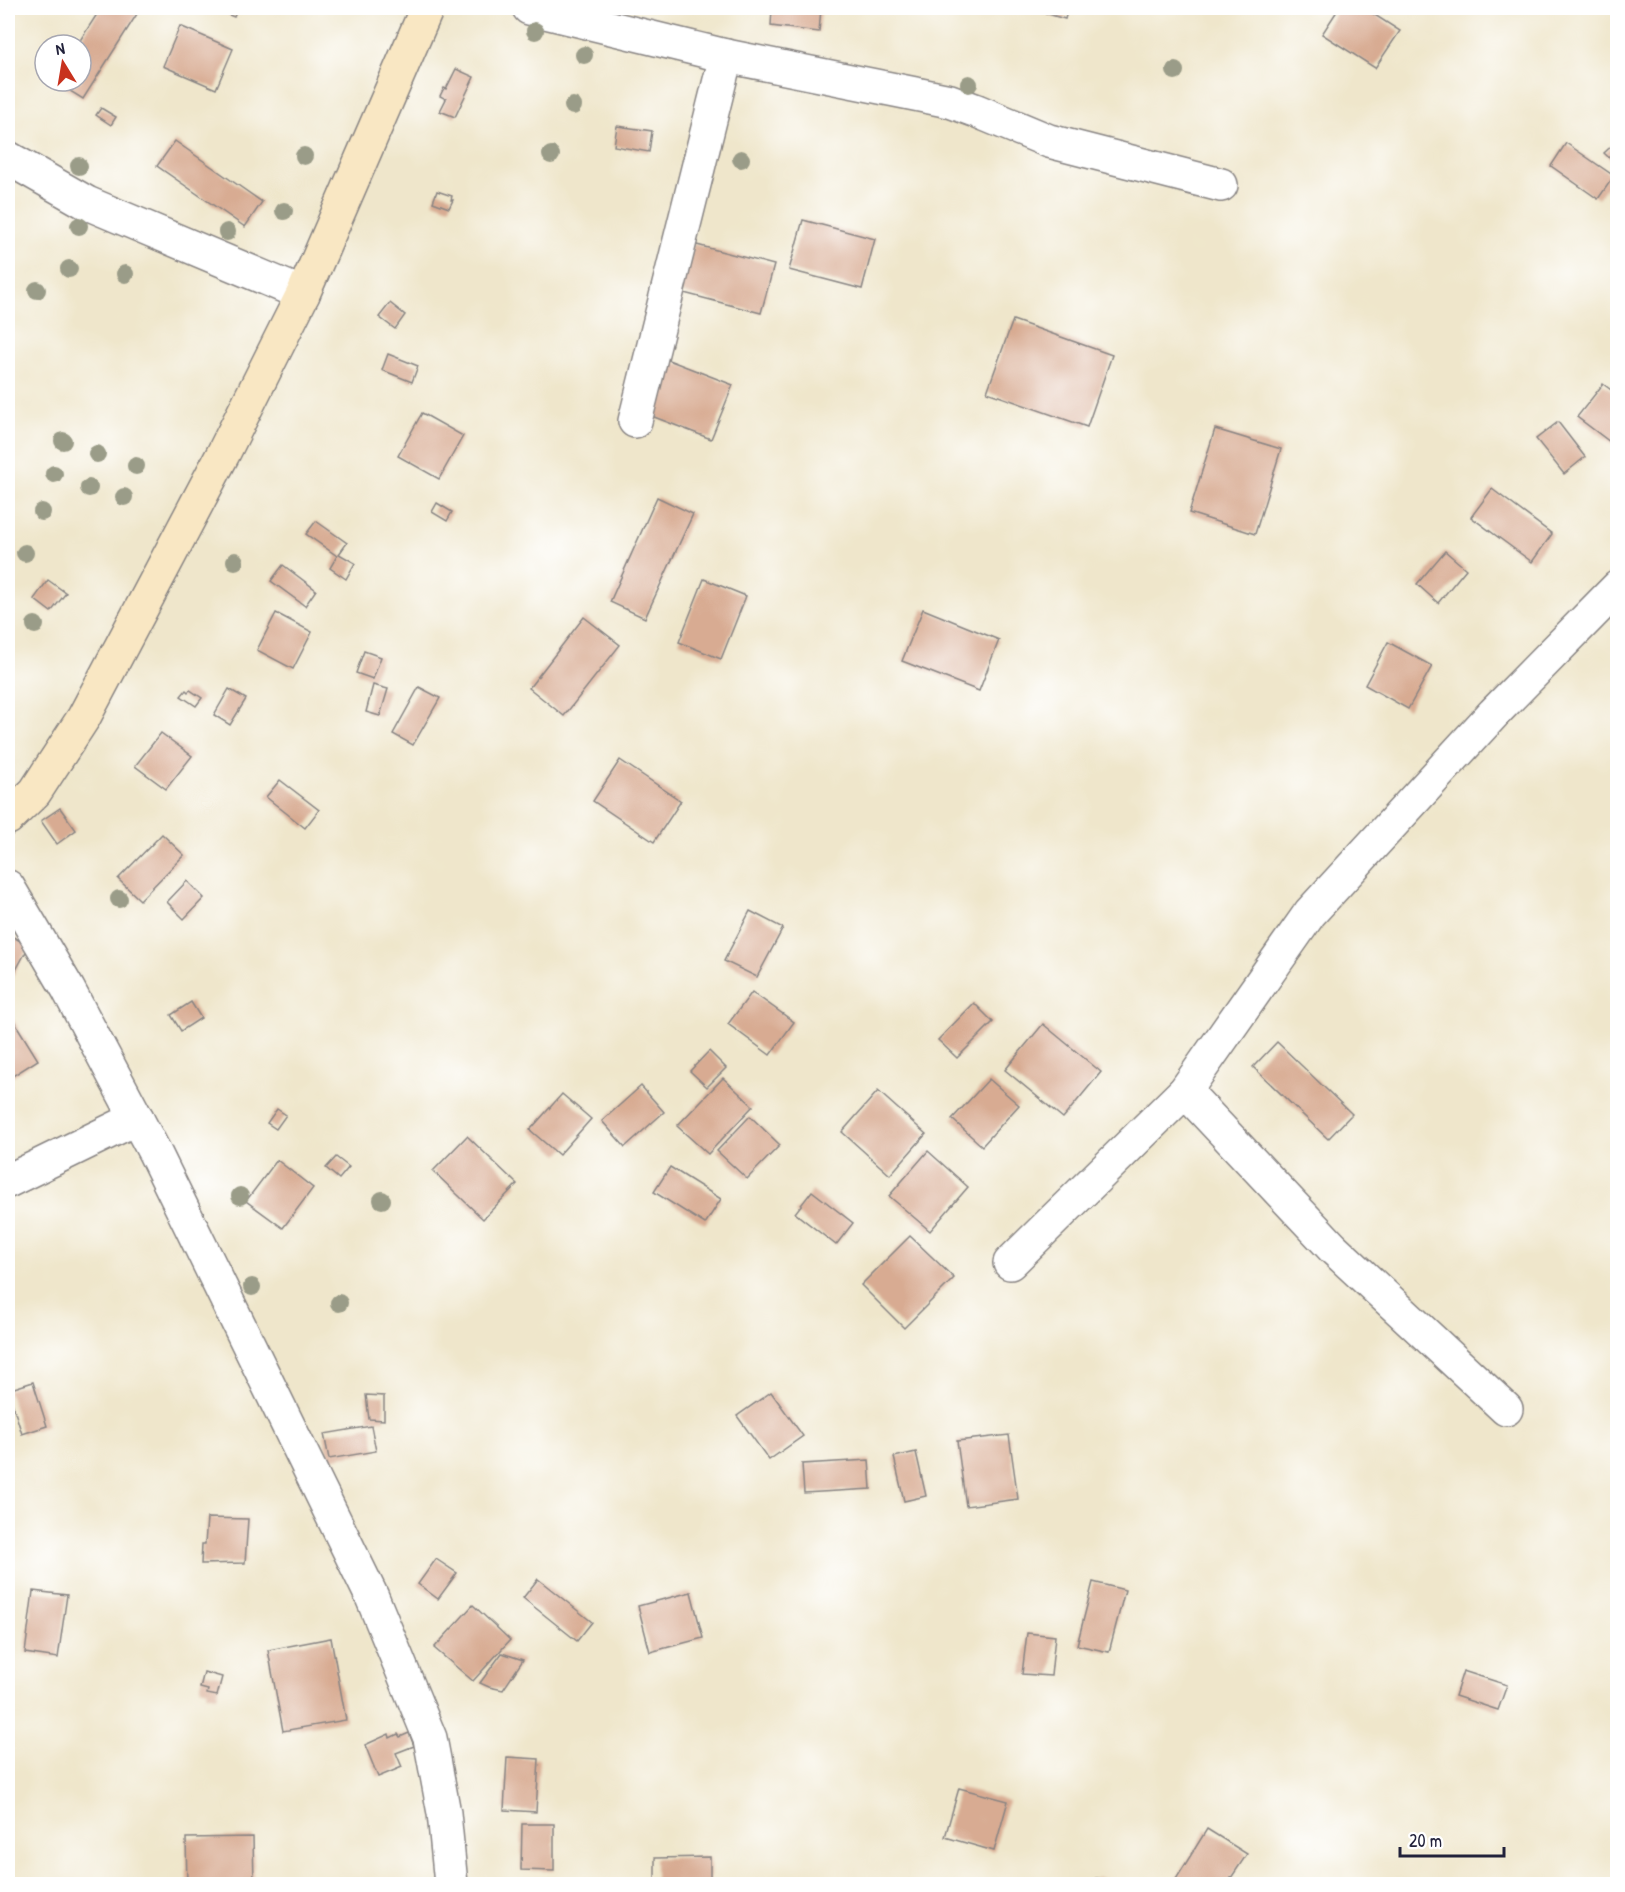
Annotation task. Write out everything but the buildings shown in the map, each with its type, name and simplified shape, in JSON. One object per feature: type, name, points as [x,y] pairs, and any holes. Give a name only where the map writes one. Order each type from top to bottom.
[{"type":"main road","points":[[8,818],[35,792],[84,717],[223,454],[303,294],[427,8]]},
{"type":"street","points":[[529,8],[726,56],[950,101],[1049,141],[1221,185]]},
{"type":"street","points":[[635,421],[726,56]]},
{"type":"street","points":[[8,158],[87,203],[303,294]]},
{"type":"street","points":[[1010,1263],[1185,1091],[1310,913],[1486,722],[1617,587]]},
{"type":"street","points":[[8,887],[68,989],[137,1118],[377,1608],[430,1738],[444,1813],[451,1884]]},
{"type":"street","points":[[1185,1091],[1333,1248],[1506,1409]]},
{"type":"street","points":[[8,1181],[137,1118]]}]
